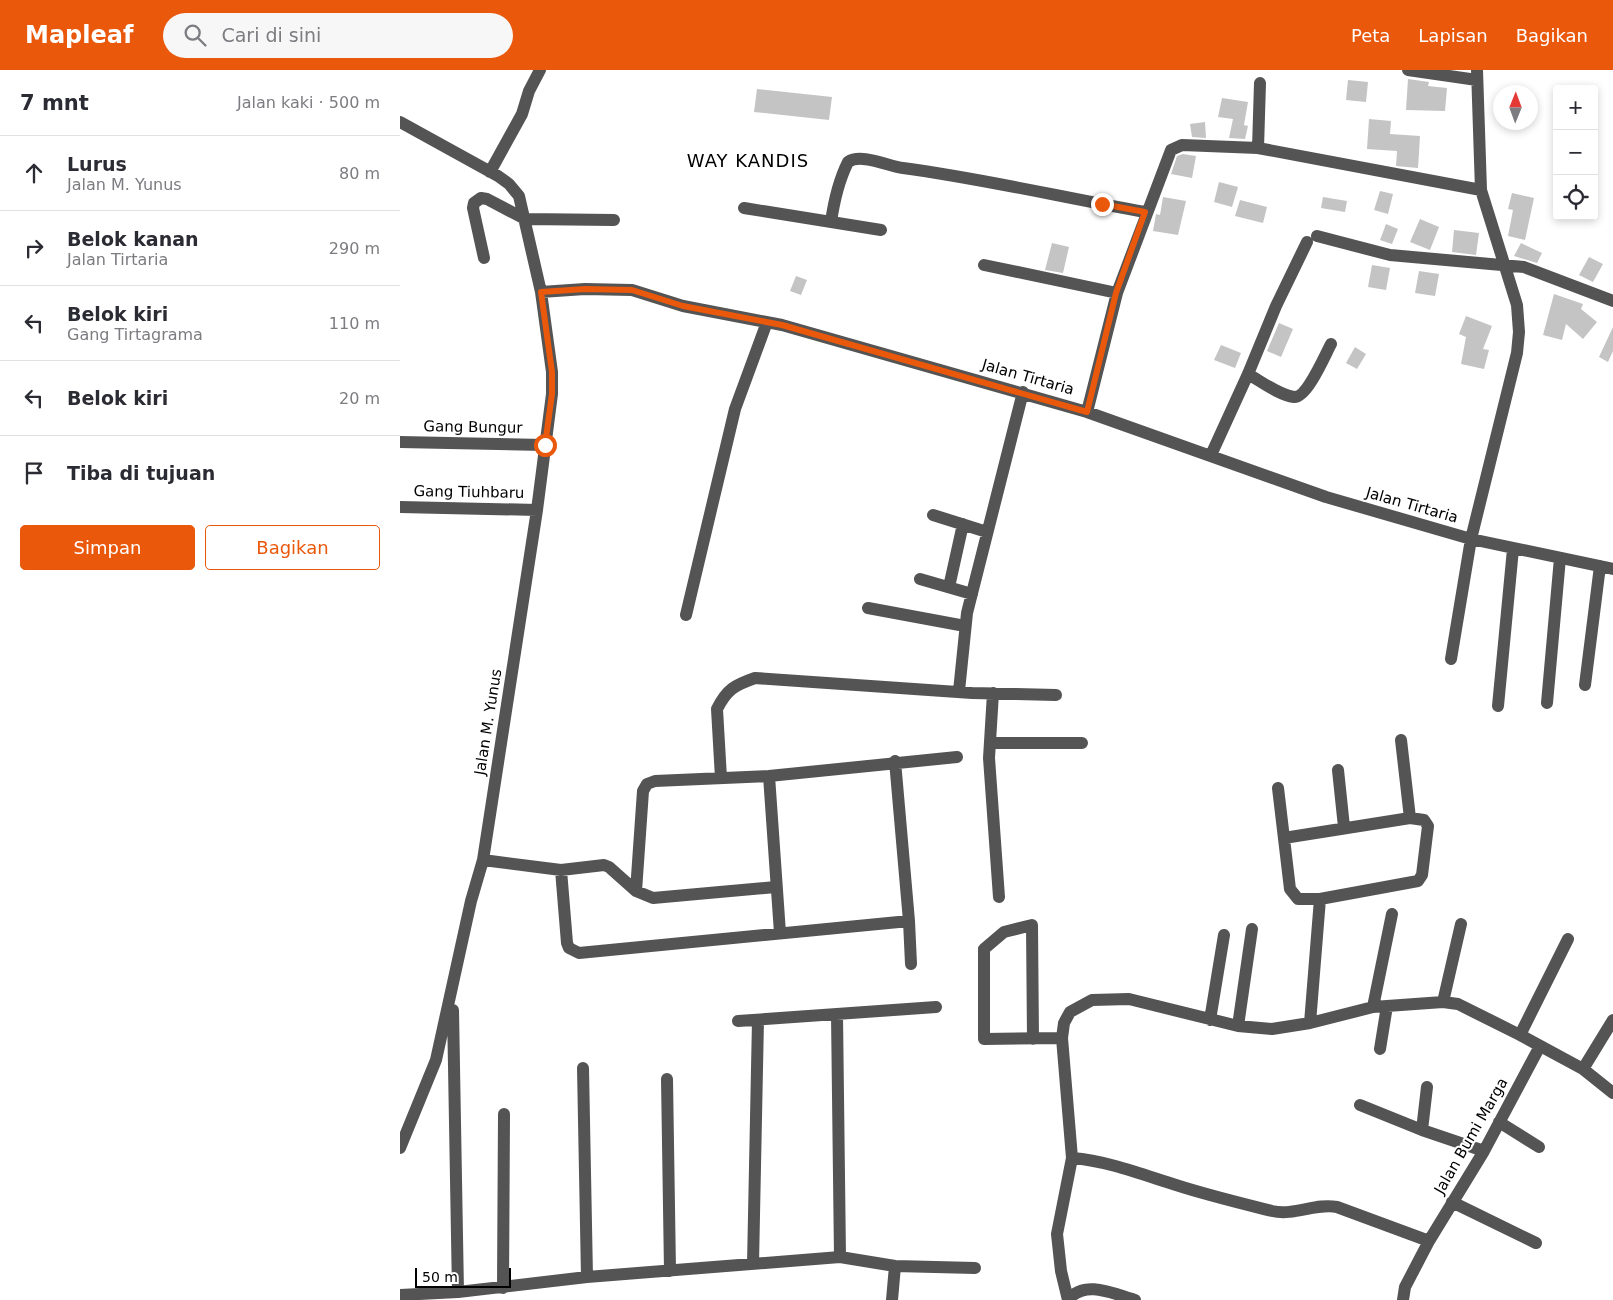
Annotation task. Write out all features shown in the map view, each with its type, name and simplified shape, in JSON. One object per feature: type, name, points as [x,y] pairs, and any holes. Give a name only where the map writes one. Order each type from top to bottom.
[{"type":"street","points":[[490,172],[522,114],[529,91],[540,70]]},
{"type":"street","points":[[1408,70],[1480,73],[1481,190],[1507,266],[1517,305],[1519,332],[1517,353],[1471,539],[1451,659]]},
{"type":"street","points":[[1258,148],[1260,83]]},
{"type":"street","name":"Jalan M. Yunus","points":[[400,122],[490,172],[509,184],[519,196],[541,292],[552,372],[552,394],[537,510],[483,860],[471,901],[436,1060],[400,1148]]},
{"type":"street","points":[[1087,412],[1116,293],[1145,212],[1171,150],[1182,144],[1258,148],[1481,190]]},
{"type":"street","points":[[831,222],[836,192],[844,170],[848,162],[859,158],[896,167],[1020,186],[1145,212]]},
{"type":"street","points":[[484,258],[473,208],[477,200],[487,198],[525,219],[614,220]]},
{"type":"street","points":[[744,208],[881,230]]},
{"type":"street","points":[[1211,455],[1248,374],[1276,306],[1312,239],[1390,255],[1524,267],[1613,300]]},
{"type":"street","points":[[984,266],[1116,293]]},
{"type":"street","name":"Jalan Tirtaria","points":[[541,292],[585,289],[632,290],[683,306],[767,322],[1022,392],[1087,412],[1326,497],[1471,539],[1613,569]]},
{"type":"street","points":[[686,615],[735,410],[767,322]]},
{"type":"street","points":[[1248,374],[1280,392],[1293,397],[1299,396],[1307,390],[1332,344]]},
{"type":"street","points":[[959,691],[965,626],[1022,392]]},
{"type":"street","name":"Gang Bungur","points":[[400,442],[545,445]]},
{"type":"street","name":"Gang Tiuhbaru","points":[[400,507],[537,510]]},
{"type":"street","points":[[934,515],[987,532]]},
{"type":"street","points":[[949,587],[963,524]]},
{"type":"street","points":[[1498,706],[1513,549]]},
{"type":"street","points":[[1547,703],[1560,558]]},
{"type":"street","points":[[1586,685],[1600,566]]},
{"type":"street","points":[[920,579],[972,594]]},
{"type":"street","points":[[868,608],[965,626]]},
{"type":"street","points":[[721,778],[718,709],[735,684],[755,678],[993,693],[1056,695]]},
{"type":"street","points":[[993,693],[989,758],[999,897]]},
{"type":"street","points":[[1401,740],[1410,818]]},
{"type":"street","points":[[990,742],[1082,743]]},
{"type":"street","points":[[636,891],[643,791],[647,784],[655,781],[769,776],[895,761],[956,757]]},
{"type":"street","points":[[895,761],[909,921],[910,964]]},
{"type":"street","points":[[1338,770],[1344,827]]},
{"type":"street","points":[[769,776],[780,933]]},
{"type":"street","points":[[1278,788],[1284,838],[1292,894],[1298,899],[1320,899],[1418,881],[1422,875],[1428,826],[1424,820],[1410,818],[1284,838]]},
{"type":"street","points":[[483,860],[561,870],[598,865],[609,867],[636,891],[653,898],[776,887]]},
{"type":"street","points":[[561,870],[567,943],[572,951],[579,953],[909,921]]},
{"type":"street","points":[[1310,1023],[1320,899]]},
{"type":"street","points":[[1373,1007],[1392,914]]},
{"type":"street","points":[[1443,1002],[1461,924]]},
{"type":"street","points":[[1033,1039],[1032,925],[1011,929],[995,938],[984,949],[984,1039],[1033,1039],[1062,1038]]},
{"type":"street","points":[[1238,1026],[1252,929]]},
{"type":"street","points":[[1210,1020],[1224,935]]},
{"type":"street","points":[[1520,1035],[1568,939]]},
{"type":"street","points":[[453,988],[458,1292]]},
{"type":"street","points":[[1068,1300],[1061,1271],[1057,1234],[1072,1158],[1062,1038],[1064,1023],[1070,1012],[1092,1000],[1129,999],[1238,1026],[1272,1029],[1310,1023],[1373,1007],[1443,1002],[1458,1004],[1583,1069],[1613,1093]]},
{"type":"street","points":[[1380,1049],[1387,1006]]},
{"type":"street","points":[[738,1021],[936,1007]]},
{"type":"street","points":[[837,1015],[840,1257]]},
{"type":"street","points":[[753,1264],[758,1020]]},
{"type":"street","points":[[1583,1069],[1613,1020]]},
{"type":"street","name":"Jalan Bumi Marga","points":[[1403,1300],[1405,1287],[1429,1241],[1484,1152],[1540,1046]]},
{"type":"street","points":[[583,1068],[586,1277]]},
{"type":"street","points":[[667,1079],[670,1270]]},
{"type":"street","points":[[1422,1130],[1427,1087]]},
{"type":"street","points":[[1360,1105],[1484,1152]]},
{"type":"street","points":[[503,1288],[504,1114]]},
{"type":"street","points":[[1499,1122],[1539,1147]]},
{"type":"street","points":[[1072,1158],[1104,1162],[1187,1189],[1274,1211],[1294,1212],[1321,1206],[1337,1207],[1429,1241]]},
{"type":"street","points":[[1452,1202],[1536,1243]]},
{"type":"street","points":[[400,1295],[458,1292],[586,1277],[840,1257],[895,1266],[975,1268]]},
{"type":"street","points":[[892,1300],[895,1266]]},
{"type":"street","points":[[1068,1300],[1075,1292],[1090,1288],[1135,1300]]},
{"type":"building","points":[[1408,79],[1429,82],[1428,86],[1447,88],[1445,111],[1406,110]]},
{"type":"building","points":[[1348,80],[1368,82],[1366,102],[1346,100]]},
{"type":"building","points":[[757,89],[832,97],[829,120],[754,112]]},
{"type":"building","points":[[1222,98],[1248,102],[1244,125],[1248,126],[1245,139],[1229,138],[1233,119],[1218,117]]},
{"type":"building","points":[[1369,119],[1391,121],[1390,134],[1420,136],[1418,168],[1396,166],[1397,151],[1367,149]]},
{"type":"building","points":[[1205,122],[1206,138],[1192,137],[1190,124]]},
{"type":"building","points":[[1183,154],[1196,156],[1192,178],[1171,174],[1177,156]]},
{"type":"building","points":[[1219,182],[1238,187],[1232,207],[1214,202]]},
{"type":"building","points":[[1380,191],[1393,194],[1388,214],[1374,210]]},
{"type":"building","points":[[1512,193],[1534,198],[1525,240],[1508,236],[1513,210],[1508,209]]},
{"type":"building","points":[[1163,197],[1186,201],[1178,235],[1153,231],[1156,214],[1160,215]]},
{"type":"building","points":[[1323,197],[1347,201],[1345,212],[1321,208]]},
{"type":"building","points":[[1240,200],[1267,207],[1263,223],[1235,216]]},
{"type":"building","points":[[1420,219],[1439,227],[1430,250],[1410,242]]},
{"type":"building","points":[[1386,224],[1398,229],[1392,244],[1380,240]]},
{"type":"building","points":[[1454,230],[1479,233],[1476,255],[1452,252]]},
{"type":"building","points":[[1052,243],[1069,247],[1063,273],[1045,270]]},
{"type":"building","points":[[1521,243],[1542,253],[1537,263],[1514,256]]},
{"type":"building","points":[[1589,257],[1603,264],[1593,282],[1579,275]]},
{"type":"building","points":[[1372,265],[1390,268],[1386,290],[1368,287]]},
{"type":"building","points":[[1419,271],[1439,274],[1435,296],[1415,293]]},
{"type":"building","points":[[796,276],[807,280],[801,295],[790,291]]},
{"type":"building","points":[[1554,294],[1583,304],[1581,309],[1597,322],[1583,339],[1566,324],[1562,340],[1543,335]]},
{"type":"building","points":[[1466,316],[1492,326],[1483,349],[1489,350],[1484,369],[1461,364],[1466,337],[1459,334]]},
{"type":"building","points":[[1279,323],[1293,329],[1281,357],[1267,351]]},
{"type":"building","points":[[1613,327],[1613,351],[1608,362],[1599,357]]},
{"type":"building","points":[[1221,345],[1241,353],[1235,368],[1214,360]]},
{"type":"building","points":[[1355,347],[1366,354],[1357,369],[1346,363]]},
{"type":"district","name":"WAY KANDIS","points":[[748,161]]},
{"type":"route","points":[[545,445],[552,394],[552,372],[541,292],[585,289],[632,290],[683,306],[782,325],[1087,412],[1116,293],[1145,212],[1102,204]]}]
